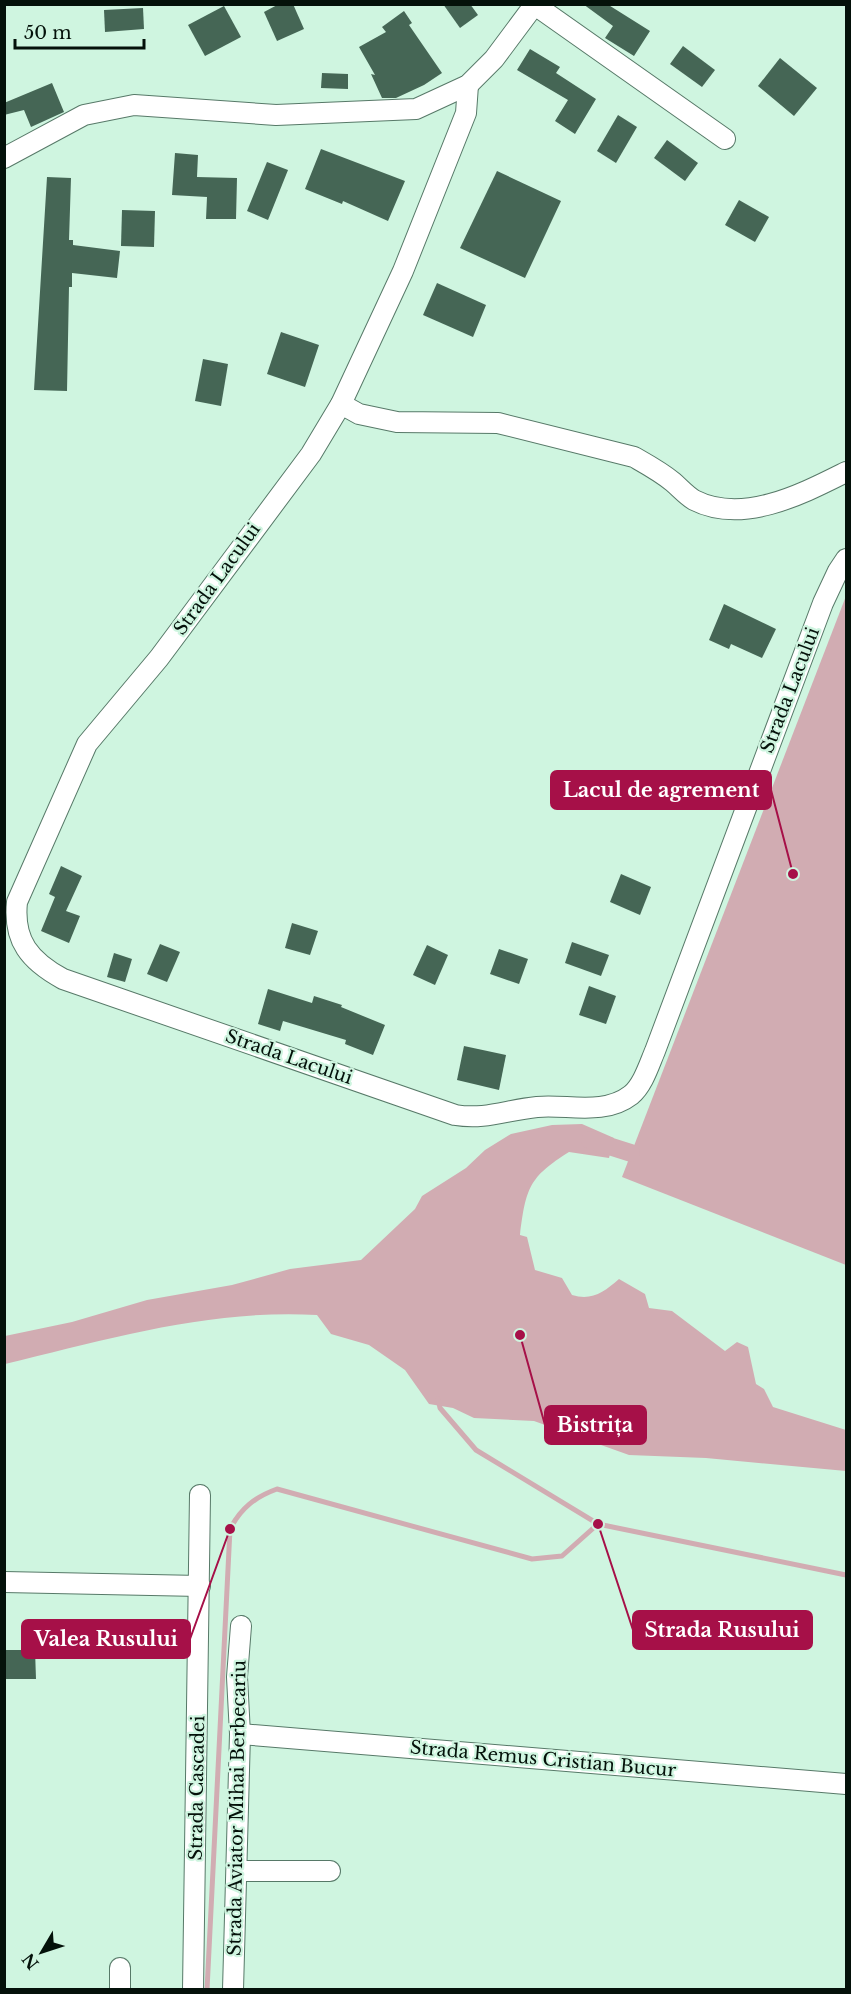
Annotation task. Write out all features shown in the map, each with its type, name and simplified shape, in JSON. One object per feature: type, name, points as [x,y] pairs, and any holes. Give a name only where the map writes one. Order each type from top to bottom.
[{"type":"street","points":[[4,158],[84,115],[134,105],[276,115],[416,109],[468,85],[494,59],[535,5],[725,139]]},
{"type":"street","name":"Strada Lacului","points":[[468,85],[466,114],[403,271],[341,404],[311,454],[159,658],[87,744],[22,888],[10,925],[22,943],[49,971],[63,979],[455,1115],[476,1119],[537,1107],[604,1107],[620,1101],[632,1094],[644,1076],[655,1051],[823,603],[846,559]]},
{"type":"street","points":[[341,404],[358,414],[397,422],[498,423],[634,457],[655,468],[692,499],[728,510],[757,507],[798,494],[846,472]]},
{"type":"street","name":"Strada Cascadei","points":[[193,1989],[200,1495]]},
{"type":"street","points":[[4,1582],[200,1586]]},
{"type":"street","name":"Strada Aviator Mihai Berbecariu","points":[[233,1989],[240,1734],[237,1677],[241,1626]]},
{"type":"street","name":"Strada Remus Cristian Bucur","points":[[240,1734],[846,1784]]},
{"type":"street","points":[[237,1871],[330,1870]]},
{"type":"street","points":[[120,1968],[120,1989]]},
{"type":"shaded area","points":[[846,596],[846,1265],[622,1177]]},
{"type":"shaded area","points":[[582,1124],[614,1138],[609,1158],[569,1152],[545,1169],[532,1185],[525,1206],[520,1235],[527,1237],[535,1270],[562,1278],[572,1295],[579,1297],[597,1294],[619,1279],[645,1294],[649,1308],[672,1311],[725,1351],[737,1342],[748,1347],[756,1384],[764,1389],[773,1407],[846,1430],[846,1471],[706,1458],[629,1455],[534,1421],[474,1418],[453,1408],[429,1404],[405,1370],[369,1345],[331,1334],[317,1315],[277,1314],[198,1321],[121,1336],[5,1364],[5,1336],[72,1322],[147,1300],[232,1285],[290,1269],[361,1260],[415,1209],[422,1196],[466,1168],[485,1150],[511,1134],[552,1125]]},
{"type":"building","points":[[279,4],[293,4],[304,29],[277,41],[264,12]]},
{"type":"building","points":[[443,4],[470,4],[478,15],[460,28]]},
{"type":"building","points":[[583,4],[607,4],[650,31],[634,56],[605,38],[613,26]]},
{"type":"building","points":[[224,6],[241,37],[205,56],[188,25]]},
{"type":"building","points":[[143,8],[144,29],[105,32],[104,10]]},
{"type":"building","points":[[404,11],[412,23],[409,25],[442,73],[424,85],[396,98],[382,98],[371,74],[375,75],[359,47],[386,32],[382,27]]},
{"type":"building","points":[[683,46],[715,70],[702,87],[670,64]]},
{"type":"building","points":[[530,49],[560,67],[556,73],[596,99],[575,134],[555,121],[568,100],[517,70]]},
{"type":"building","points":[[780,58],[817,88],[794,116],[758,86]]},
{"type":"building","points":[[322,73],[348,74],[348,89],[321,88]]},
{"type":"building","points":[[52,83],[64,112],[31,127],[24,110],[4,115],[4,103]]},
{"type":"building","points":[[618,115],[637,127],[616,163],[597,151]]},
{"type":"building","points":[[667,140],[698,163],[685,181],[654,158]]},
{"type":"building","points":[[321,149],[405,181],[388,221],[343,201],[342,204],[305,189]]},
{"type":"building","points":[[175,153],[198,155],[197,177],[237,178],[236,219],[206,219],[207,197],[172,195]]},
{"type":"building","points":[[267,162],[288,170],[268,220],[247,211]]},
{"type":"building","points":[[497,171],[561,201],[525,278],[460,248]]},
{"type":"building","points":[[47,177],[71,178],[69,240],[73,240],[73,245],[120,251],[117,278],[72,273],[72,287],[69,287],[67,391],[34,390]]},
{"type":"building","points":[[739,200],[769,217],[755,242],[725,225]]},
{"type":"building","points":[[122,210],[155,211],[154,247],[121,246]]},
{"type":"building","points":[[437,283],[486,305],[473,337],[423,315]]},
{"type":"building","points":[[281,332],[319,345],[305,387],[267,374]]},
{"type":"building","points":[[203,359],[228,364],[221,406],[195,401]]},
{"type":"building","points":[[724,604],[776,629],[762,658],[731,644],[729,649],[709,640]]},
{"type":"building","points":[[61,866],[82,876],[66,911],[80,916],[69,943],[41,931],[55,897],[49,894]]},
{"type":"building","points":[[621,874],[651,887],[640,915],[610,902]]},
{"type":"building","points":[[292,923],[318,931],[310,955],[285,948]]},
{"type":"building","points":[[572,942],[609,955],[601,976],[565,963]]},
{"type":"building","points":[[160,944],[180,952],[167,982],[147,974]]},
{"type":"building","points":[[427,945],[448,955],[435,985],[413,975]]},
{"type":"building","points":[[499,949],[528,959],[519,984],[490,974]]},
{"type":"building","points":[[114,953],[132,959],[125,982],[107,977]]},
{"type":"building","points":[[589,986],[616,996],[606,1024],[579,1015]]},
{"type":"building","points":[[268,989],[312,1003],[314,996],[342,1005],[341,1007],[385,1025],[373,1055],[345,1044],[346,1040],[283,1021],[280,1031],[258,1024]]},
{"type":"building","points":[[464,1046],[506,1055],[499,1090],[457,1080]]},
{"type":"building","points":[[4,1650],[35,1650],[36,1679],[4,1679]]},
{"type":"waterway","points":[[590,1140],[631,1153]]},
{"type":"waterway","points":[[438,1399],[440,1408],[476,1450],[598,1524],[846,1575]]},
{"type":"waterway","points":[[207,1990],[230,1529],[244,1509],[255,1500],[277,1489],[532,1559],[562,1556],[598,1524]]},
{"type":"place","name":"Lacul de agrement","points":[[793,874]]},
{"type":"place","name":"Bistrița","points":[[520,1335]]},
{"type":"place","name":"Strada Rusului","points":[[598,1524]]},
{"type":"place","name":"Valea Rusului","points":[[230,1529]]}]
